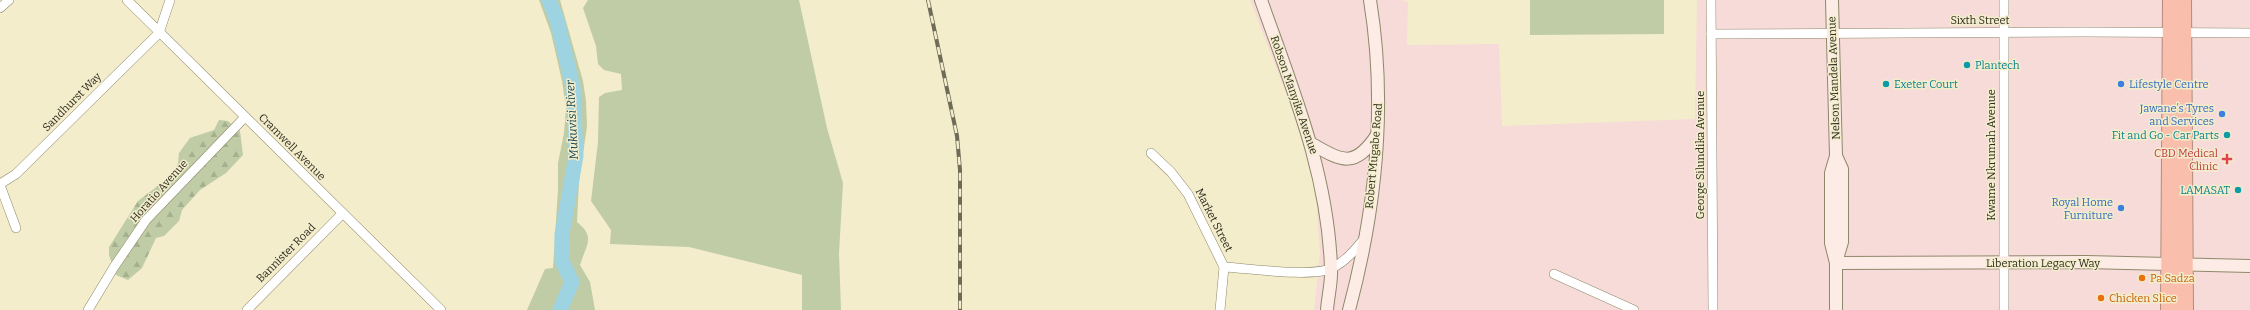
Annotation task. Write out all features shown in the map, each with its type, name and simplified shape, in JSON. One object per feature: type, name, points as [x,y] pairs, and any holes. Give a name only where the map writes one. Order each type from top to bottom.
[{"type":"highway","points":[[2171,0],[2177,32],[2186,266],[2185,310]]},
{"type":"highway","points":[[2169,310],[2169,265],[2177,32],[2183,0]]},
{"type":"main road","name":"Robson Manyika Avenue","points":[[1261,0],[1312,144],[1326,210],[1331,269],[1326,310]]},
{"type":"main road","name":"Robert Mugabe Road","points":[[1349,310],[1355,288],[1374,186],[1378,134],[1379,88],[1370,0]]},
{"type":"main road","name":"Nelson Mandela Avenue","points":[[1832,0],[1836,156],[1842,169],[1842,242],[1836,263],[1836,310]]},
{"type":"main road","points":[[1312,144],[1336,157],[1354,158],[1362,156],[1378,134]]},
{"type":"main road","name":"Liberation Legacy Way","points":[[1836,263],[2086,262],[2186,266],[2250,266]]},
{"type":"main road","points":[[1355,288],[1358,310]]},
{"type":"street","points":[[0,8],[9,0]]},
{"type":"street","name":"Cramwell Avenue","points":[[127,0],[440,310]]},
{"type":"street","points":[[159,33],[170,0]]},
{"type":"street","name":"George Silundika Avenue","points":[[1711,0],[1713,310]]},
{"type":"street","name":"Kwame Nkrumah Avenue","points":[[2004,0],[2002,262],[2004,310]]},
{"type":"street","name":"Sixth Street","points":[[1711,34],[1833,32],[2177,32],[2250,34]]},
{"type":"street","name":"Sandhurst Way","points":[[0,185],[16,174],[159,33]]},
{"type":"street","name":"Horatio Avenue","points":[[88,310],[114,267],[146,220],[245,117]]},
{"type":"street","name":"Market Street","points":[[1151,153],[1172,172],[1188,194],[1224,267],[1220,310]]},
{"type":"street","points":[[0,185],[16,228]]},
{"type":"street","name":"Bannister Road","points":[[247,310],[342,214]]},
{"type":"street","points":[[1224,267],[1305,272],[1331,269],[1351,255],[1364,239]]},
{"type":"street","points":[[1554,274],[1634,310]]},
{"type":"shaded area","points":[[1250,0],[1402,0],[1408,2],[1407,45],[1499,44],[1502,126],[1695,119],[1697,0],[2250,0],[2250,310],[1314,310],[1320,253],[1315,183],[1294,114]]},
{"type":"green space","points":[[539,0],[560,0],[583,81],[586,101],[587,126],[579,182],[577,222],[583,227],[588,237],[587,247],[580,265],[590,282],[595,310],[527,310],[545,269],[553,268],[558,189],[558,163],[564,133],[566,108],[562,81],[551,33]]},
{"type":"green space","points":[[588,0],[799,0],[827,128],[843,183],[839,253],[841,310],[802,310],[802,275],[689,247],[610,244],[611,230],[591,201],[598,142],[599,97],[605,93],[622,90],[621,74],[604,70],[598,64],[596,46],[583,8]]},
{"type":"green space","points":[[1530,0],[1664,0],[1664,34],[1530,35]]},
{"type":"green space","points":[[219,120],[228,121],[240,131],[243,155],[226,173],[200,190],[182,210],[179,221],[164,236],[156,238],[142,268],[128,280],[116,275],[109,255],[109,247],[138,201],[172,175],[178,163],[179,153],[190,138],[214,130]]},
{"type":"waterway","name":"Mukuvisi River","points":[[549,0],[557,20],[573,87],[576,156],[562,234],[562,261],[572,282],[560,310]]},
{"type":"railway","points":[[928,0],[957,136],[960,170],[960,310]]},
{"type":"place","name":"Plantech","points":[[1967,65]]},
{"type":"place","name":"Exeter Court","points":[[1886,84]]},
{"type":"place","name":"Lifestyle Centre","points":[[2121,84]]},
{"type":"place","name":"Jawane's Tyres and Services","points":[[2222,114]]},
{"type":"place","name":"Fit and Go - Car Parts","points":[[2227,135]]},
{"type":"place","name":"CBD Medical Clinic","points":[[2227,159]]},
{"type":"place","name":"LAMASAT","points":[[2238,190]]},
{"type":"place","name":"Royal Home Furniture","points":[[2121,208]]},
{"type":"place","name":"Pa Sadza","points":[[2142,278]]},
{"type":"place","name":"Chicken Slice","points":[[2101,298]]}]
